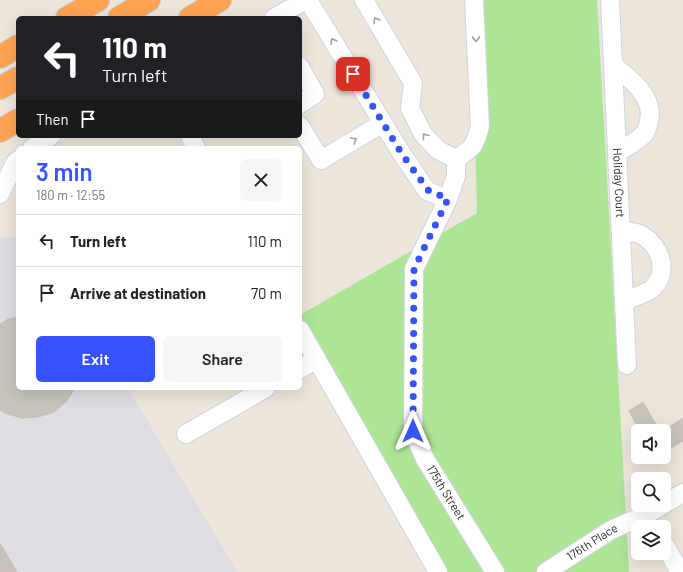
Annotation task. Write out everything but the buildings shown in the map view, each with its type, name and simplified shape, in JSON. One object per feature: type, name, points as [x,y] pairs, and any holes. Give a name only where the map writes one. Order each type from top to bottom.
[{"type":"highway","points":[[70,16],[98,0]]},
{"type":"highway","points":[[122,16],[149,0]]},
{"type":"highway","points":[[193,16],[220,0]]},
{"type":"highway","points":[[0,57],[16,47]]},
{"type":"highway","points":[[0,88],[16,79]]},
{"type":"highway","points":[[0,131],[16,121]]},
{"type":"street","points":[[278,16],[307,0],[402,154],[428,190],[448,199]]},
{"type":"street","points":[[364,0],[413,83],[410,108],[423,134],[438,150],[456,159],[471,149],[477,139],[480,126],[474,0]]},
{"type":"street","name":"Holiday Court","points":[[610,0],[627,365]]},
{"type":"street","points":[[613,65],[633,81],[642,92],[650,107],[649,122],[645,133],[617,153]]},
{"type":"street","points":[[302,71],[315,94],[302,103]]},
{"type":"street","points":[[302,129],[321,160],[383,123]]},
{"type":"street","points":[[35,146],[48,138]]},
{"type":"street","name":"175th Street","points":[[456,159],[456,176],[448,199],[414,269],[413,431],[425,459],[495,572]]},
{"type":"street","points":[[0,194],[16,162]]},
{"type":"street","points":[[621,231],[641,234],[653,244],[659,253],[662,265],[660,278],[652,290],[624,301]]},
{"type":"street","points":[[302,334],[438,572]]},
{"type":"street","points":[[302,367],[316,359]]},
{"type":"street","points":[[186,434],[263,390]]},
{"type":"street","name":"176th Place","points":[[671,500],[683,493]]},
{"type":"street","name":"176th Place","points":[[651,520],[657,512]]},
{"type":"street","name":"176th Place","points":[[546,572],[612,530],[631,526]]},
{"type":"street","points":[[671,556],[680,572]]},
{"type":"shaded area","points":[[0,237],[16,238],[16,390],[129,390],[237,572],[0,572]]},
{"type":"green space","points":[[472,0],[597,0],[629,572],[438,572],[302,334],[302,314],[477,213]]},
{"type":"route","points":[[353,74],[402,154],[428,190],[448,199],[414,269],[413,431]]}]
